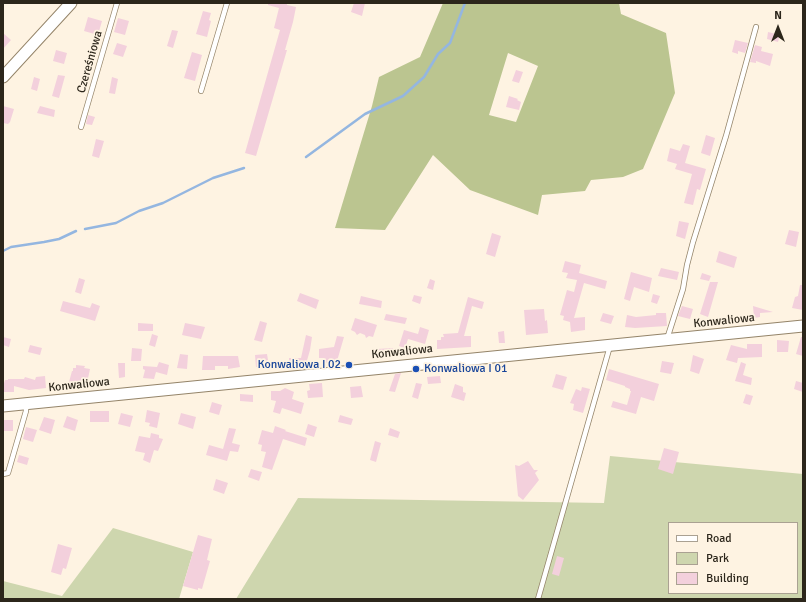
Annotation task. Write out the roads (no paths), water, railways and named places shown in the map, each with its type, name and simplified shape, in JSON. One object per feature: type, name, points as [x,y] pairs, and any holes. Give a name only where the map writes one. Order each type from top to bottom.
[{"type":"street","points":[[3,77],[71,3]]},
{"type":"street","name":"Konwaliowa","points":[[3,406],[803,326]]},
{"type":"lane","name":"Czereśniowa","points":[[81,127],[117,3]]},
{"type":"lane","points":[[201,91],[227,3]]},
{"type":"lane","points":[[667,339],[683,289],[693,242],[726,136],[756,27]]},
{"type":"lane","points":[[538,599],[610,345]]},
{"type":"lane","points":[[3,474],[8,473],[26,411],[26,403]]},
{"type":"waterway","points":[[306,157],[365,114],[403,96],[424,77],[438,54],[450,43],[465,3]]},
{"type":"waterway","points":[[85,229],[116,223],[139,211],[163,203],[213,178],[244,168]]},
{"type":"waterway","points":[[3,251],[11,247],[59,239],[76,231]]},
{"type":"place","name":"Konwaliowa I 02","points":[[349,365]]},
{"type":"place","name":"Konwaliowa I 01","points":[[416,369]]}]
